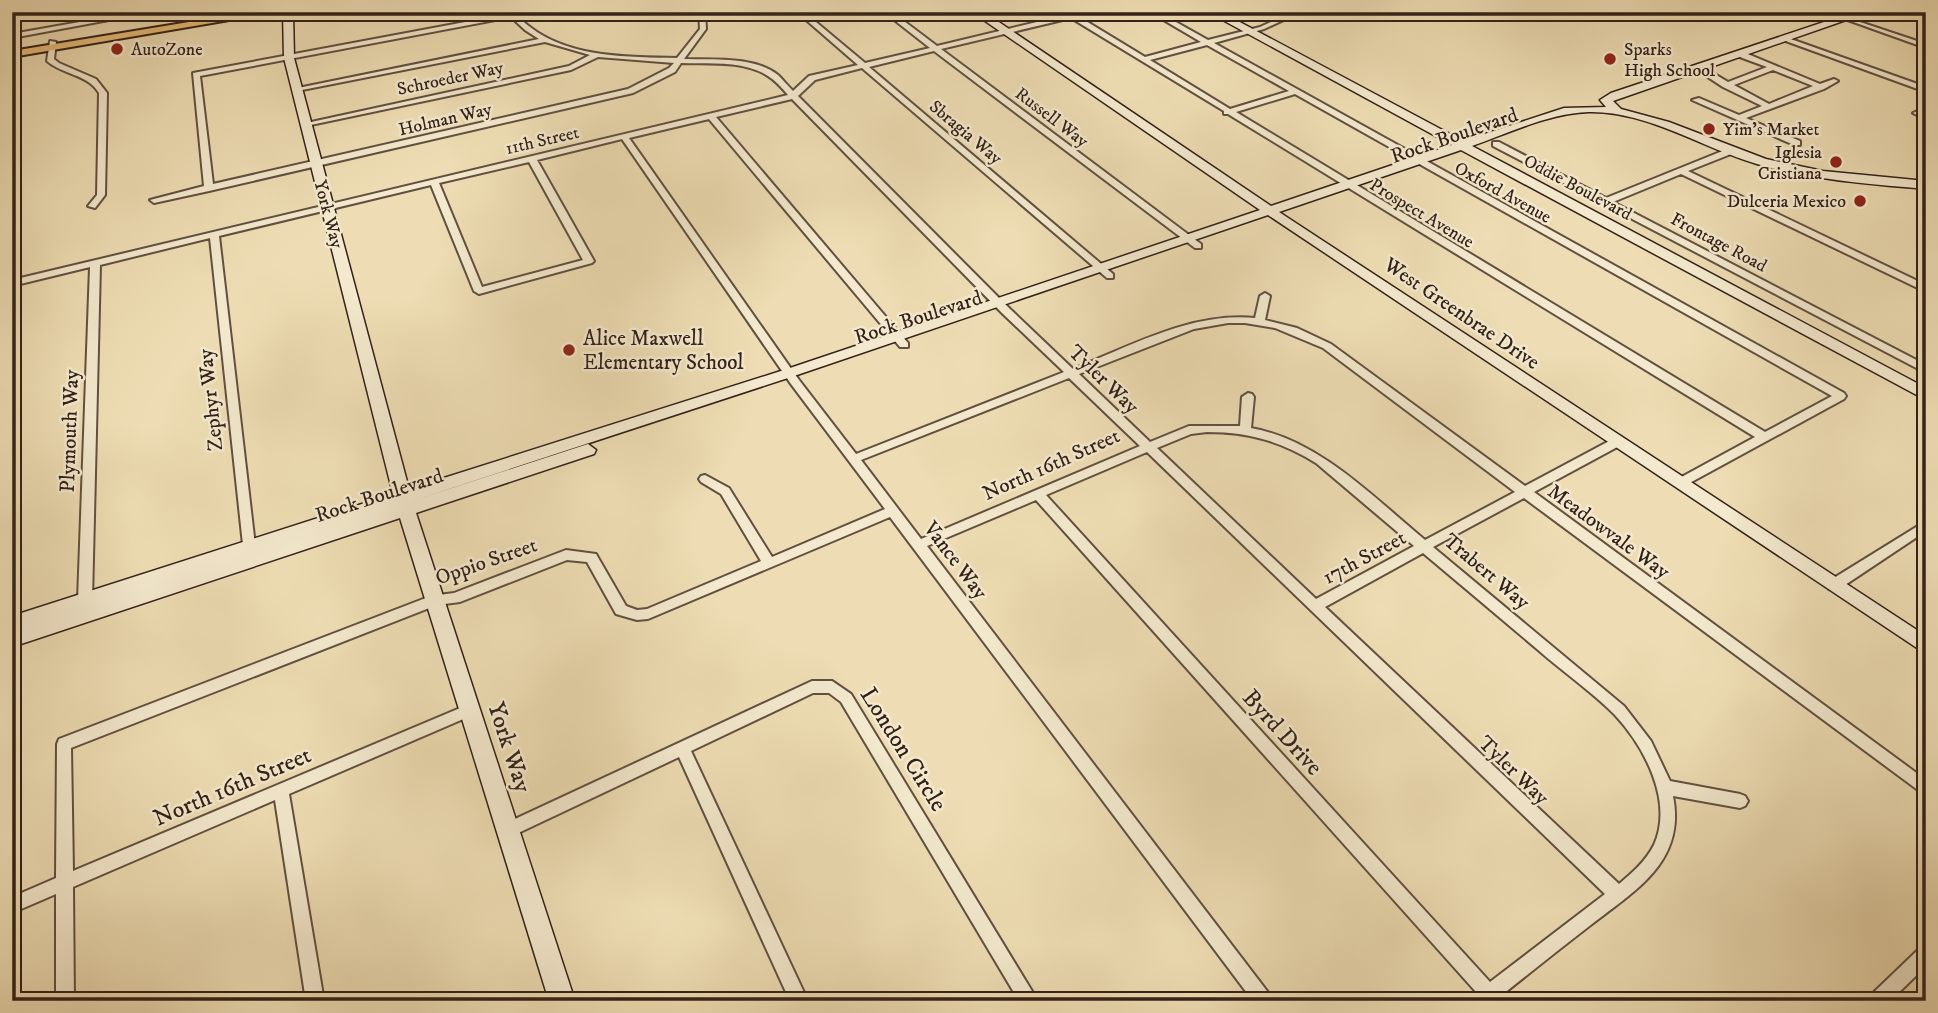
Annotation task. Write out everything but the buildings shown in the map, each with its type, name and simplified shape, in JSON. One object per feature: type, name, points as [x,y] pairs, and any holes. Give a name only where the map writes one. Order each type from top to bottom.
[{"type":"main road","points":[[12,54],[240,12]]},
{"type":"main road","points":[[12,48],[51,45],[271,12]]},
{"type":"main road","name":"York Way","points":[[288,12],[291,22],[286,46],[405,503],[562,1001]]},
{"type":"main road","name":"West Greenbrae Drive","points":[[976,12],[1275,215],[1926,646]]},
{"type":"main road","name":"Oddie Boulevard","points":[[1213,12],[1254,31],[1472,148],[1926,395]]},
{"type":"main road","name":"Oddie Boulevard","points":[[1226,12],[1254,31]]},
{"type":"main road","points":[[1564,111],[1864,12]]},
{"type":"main road","points":[[1615,95],[1617,114]]},
{"type":"main road","name":"Rock Boulevard","points":[[12,639],[250,554],[792,377],[1352,189],[1472,148],[1564,111],[1617,114],[1661,122],[1725,154],[1793,175],[1926,185]]},
{"type":"main road","name":"Rock Boulevard","points":[[1472,148],[1496,144],[1573,119],[1617,114]]},
{"type":"main road","name":"Oddie Boulevard","points":[[1472,148],[1926,387]]},
{"type":"main road","name":"Rock Boulevard","points":[[12,624],[85,600],[250,554]]},
{"type":"street","points":[[12,36],[149,12]]},
{"type":"street","name":"Holman Way","points":[[154,200],[614,96],[660,78],[680,60],[704,26],[702,12]]},
{"type":"street","name":"Sbragia Way","points":[[800,12],[1106,272]]},
{"type":"street","name":"Russell Way","points":[[887,12],[1193,243]]},
{"type":"street","name":"Oxford Avenue","points":[[1153,12],[1422,165],[1840,396],[1764,438]]},
{"type":"street","points":[[1142,60],[1254,31],[1298,12]]},
{"type":"street","points":[[209,188],[196,75],[511,14]]},
{"type":"street","name":"Tyler Way","points":[[511,14],[523,27],[545,40],[597,54],[747,63],[768,72],[1070,374],[1617,894]]},
{"type":"street","name":"11th Street","points":[[12,283],[793,96],[807,80],[1068,14]]},
{"type":"street","name":"Prospect Avenue","points":[[1068,14],[1764,438]]},
{"type":"street","points":[[1847,18],[1926,46]]},
{"type":"street","points":[[1785,39],[1926,90]]},
{"type":"street","points":[[297,89],[545,40]]},
{"type":"street","points":[[51,45],[50,59],[58,68],[92,80],[103,93],[101,195],[92,206]]},
{"type":"street","name":"Schroeder Way","points":[[306,124],[571,68],[597,54]]},
{"type":"street","points":[[1740,54],[1821,87]]},
{"type":"street","points":[[1698,68],[1769,107]]},
{"type":"street","points":[[1726,85],[1772,68]]},
{"type":"street","points":[[1740,118],[1834,81]]},
{"type":"street","points":[[1227,112],[1294,92]]},
{"type":"street","points":[[1696,100],[1797,143]]},
{"type":"street","points":[[711,116],[900,341]]},
{"type":"street","name":"Vance Way","points":[[624,137],[792,377],[1264,1001]]},
{"type":"street","name":"Frontage Road","points":[[1496,144],[1925,368]]},
{"type":"street","points":[[1605,202],[1725,154]]},
{"type":"street","points":[[434,182],[479,291],[589,261],[532,159]]},
{"type":"street","points":[[1683,172],[1926,289]]},
{"type":"street","name":"Zephyr Way","points":[[214,235],[250,554]]},
{"type":"street","name":"Plymouth Way","points":[[85,600],[95,264]]},
{"type":"street","points":[[853,459],[1191,326],[1223,319],[1260,320],[1265,296]]},
{"type":"street","name":"Meadowvale Way","points":[[1260,320],[1296,330],[1327,346],[1926,789]]},
{"type":"street","points":[[1245,429],[1248,397]]},
{"type":"street","name":"North 16th Street","points":[[918,545],[1189,430],[1245,429]]},
{"type":"street","name":"Trabert Way","points":[[1245,429],[1270,435],[1306,450],[1619,710],[1648,746],[1665,787],[1669,817],[1658,854],[1646,870],[1488,998]]},
{"type":"street","points":[[1680,483],[1764,438]]},
{"type":"street","name":"17th Street","points":[[1314,606],[1617,442]]},
{"type":"street","points":[[705,479],[725,491],[769,563]]},
{"type":"street","name":"Byrd Drive","points":[[1037,493],[1488,998]]},
{"type":"street","name":"Oppio Street","points":[[64,883],[64,744],[436,600],[455,598],[566,555],[583,554],[596,561],[621,610],[637,615],[648,614],[893,511]]},
{"type":"street","points":[[1834,585],[1923,531]]},
{"type":"street","name":"London Circle","points":[[508,830],[812,687],[832,687],[841,692],[1029,1001]]},
{"type":"street","name":"North 16th Street","points":[[12,905],[470,710]]},
{"type":"street","points":[[681,748],[799,1001]]},
{"type":"street","points":[[1665,787],[1740,801]]},
{"type":"street","points":[[281,790],[315,1001]]},
{"type":"street","points":[[64,883],[65,1001]]},
{"type":"street","points":[[1877,1001],[1926,954]]},
{"type":"place","name":"AutoZone","points":[[117,49]]},
{"type":"place","name":"Sparks High School","points":[[1610,59]]},
{"type":"place","name":"Yim's Market","points":[[1709,129]]},
{"type":"place","name":"Iglesia Cristiana","points":[[1836,162]]},
{"type":"place","name":"Dulceria Mexico","points":[[1860,201]]},
{"type":"place","name":"Alice Maxwell Elementary School","points":[[569,350]]}]
